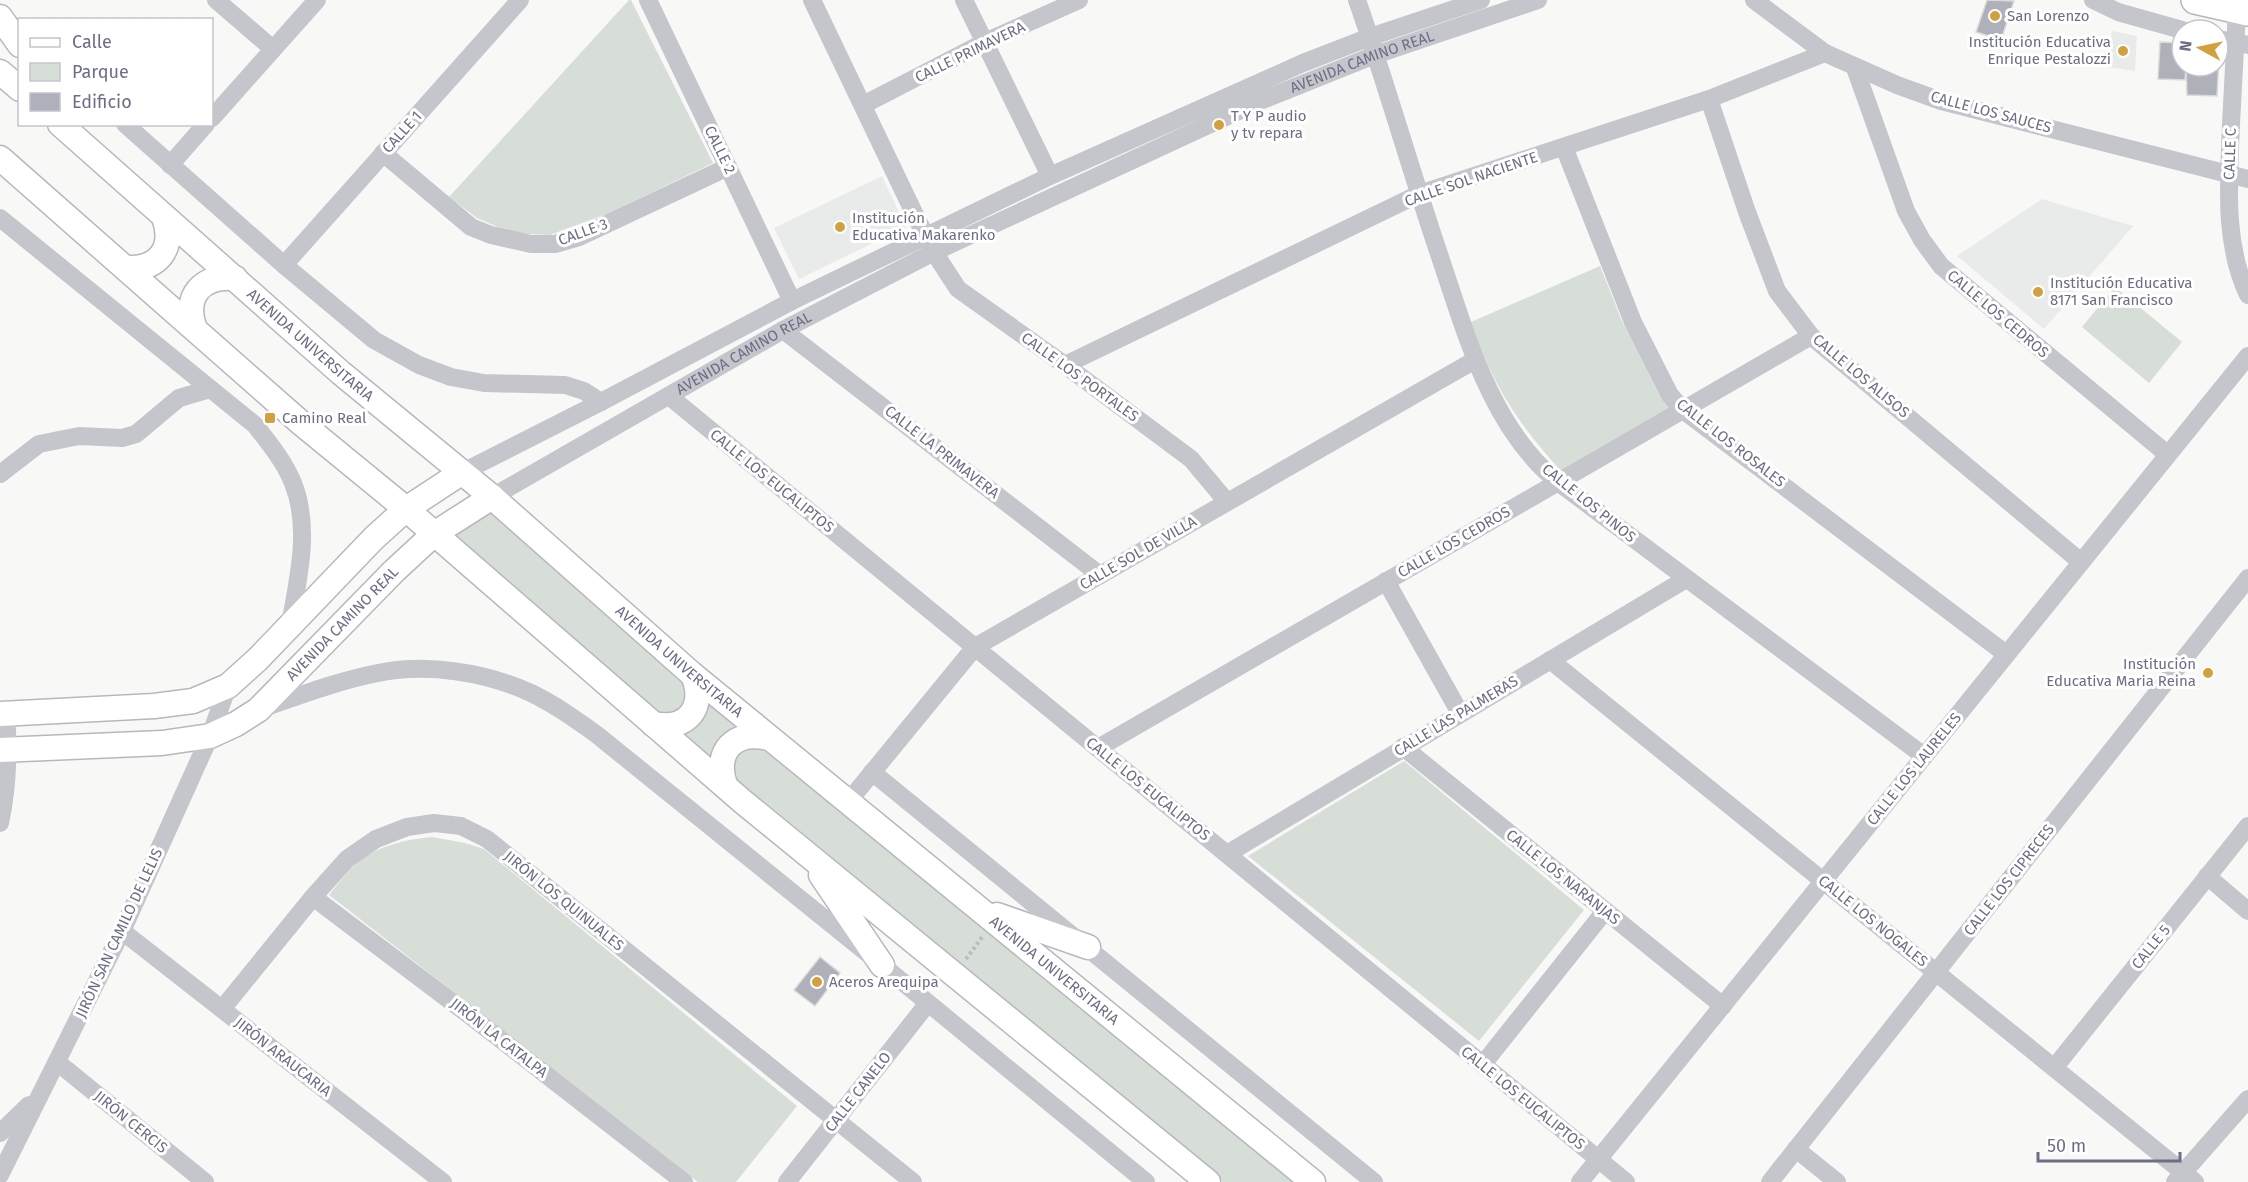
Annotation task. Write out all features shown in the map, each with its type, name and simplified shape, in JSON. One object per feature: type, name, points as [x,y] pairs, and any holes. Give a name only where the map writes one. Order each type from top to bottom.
[{"type":"highway","points":[[2195,0],[2243,11]]},
{"type":"main road","points":[[0,15],[18,42]]},
{"type":"main road","points":[[0,72],[18,87]]},
{"type":"main road","name":"AVENIDA UNIVERSITARIA","points":[[62,126],[341,373],[492,497],[693,675],[1313,1182]]},
{"type":"main road","points":[[75,126],[94,154]]},
{"type":"main road","points":[[0,158],[301,423],[406,509],[724,785],[1208,1182]]},
{"type":"main road","points":[[0,176],[29,183]]},
{"type":"main road","points":[[126,268],[138,269],[158,260],[169,239],[164,217]]},
{"type":"main road","points":[[195,329],[191,318],[191,306],[202,286],[223,277],[235,278]]},
{"type":"main road","name":"AVENIDA CAMINO REAL","points":[[3,714],[154,706],[194,701],[228,686],[363,549],[406,509],[461,473]]},
{"type":"main road","name":"AVENIDA CAMINO REAL","points":[[4,750],[162,743],[210,736],[236,724],[258,710],[394,571],[434,534],[492,497]]},
{"type":"main road","points":[[654,724],[667,727],[681,723],[691,715],[698,702],[698,688],[693,675]]},
{"type":"main road","points":[[724,785],[720,771],[722,757],[729,745],[741,737],[755,735],[769,738]]},
{"type":"main road","points":[[806,853],[882,965]]},
{"type":"main road","points":[[986,915],[1088,947]]},
{"type":"street","points":[[216,0],[273,49]]},
{"type":"street","points":[[213,117],[317,0]]},
{"type":"street","name":"CALLE 1","points":[[284,265],[520,0]]},
{"type":"street","name":"CALLE 2","points":[[648,0],[792,301]]},
{"type":"street","name":"CALLE LOS PORTALES","points":[[812,0],[934,252],[958,289],[1065,364],[1191,459],[1227,502]]},
{"type":"street","points":[[821,0],[821,19]]},
{"type":"street","points":[[964,0],[1050,176]]},
{"type":"street","name":"CALLE PRIMAVERA","points":[[862,105],[985,42],[1078,0]]},
{"type":"street","name":"CALLE LOS PINOS","points":[[1357,0],[1475,360],[1508,423],[1525,448],[1558,482],[1924,756]]},
{"type":"street","name":"AVENIDA CAMINO REAL","points":[[461,473],[792,301],[1050,176],[1251,84],[1370,37],[1481,0]]},
{"type":"street","name":"AVENIDA CAMINO REAL","points":[[492,497],[783,330],[934,252],[1260,101],[1375,55],[1538,0]]},
{"type":"street","name":"CALLE LOS SAUCES","points":[[1754,0],[1825,53],[1855,68],[1941,101],[2248,179]]},
{"type":"street","points":[[2093,0],[2118,12],[2170,27]]},
{"type":"street","name":"CALLE C","points":[[2243,11],[2234,42],[2229,174],[2232,245],[2248,295]]},
{"type":"street","points":[[0,15],[18,29]]},
{"type":"street","name":"CALLE SOL NACIENTE","points":[[1065,364],[1419,194],[1709,99],[1825,53]]},
{"type":"street","name":"CALLE LOS CEDROS","points":[[1855,68],[1906,212],[1922,240],[1941,266],[2167,454]]},
{"type":"street","name":"CALLE LOS ALISOS","points":[[1709,99],[1747,212],[1778,291],[1811,336],[2081,562]]},
{"type":"street","points":[[127,126],[284,265],[374,340],[438,373],[484,383],[565,385],[584,391],[601,402],[613,428]]},
{"type":"street","points":[[170,165],[204,126]]},
{"type":"street","name":"CALLE LOS ROSALES","points":[[1564,147],[1632,322],[1670,395],[1683,410],[2006,654]]},
{"type":"street","name":"CALLE 3","points":[[383,153],[471,227],[508,241],[531,244],[555,244],[579,237],[728,167]]},
{"type":"street","points":[[0,218],[9,236],[210,388],[255,425],[277,453],[293,484],[302,520],[302,557],[290,625]]},
{"type":"street","name":"CALLE LA PRIMAVERA","points":[[783,330],[1100,575]]},
{"type":"street","name":"CALLE LOS CEDROS","points":[[1098,748],[1811,336]]},
{"type":"street","name":"CALLE LOS LAURELES","points":[[1580,1182],[2248,356]]},
{"type":"street","name":"CALLE SOL DE VILLA","points":[[848,802],[975,648],[1475,360]]},
{"type":"street","points":[[0,474],[39,444],[79,436],[122,438],[136,434],[179,398],[210,388]]},
{"type":"street","name":"CALLE LOS EUCALIPTOS","points":[[669,396],[1626,1182]]},
{"type":"street","name":"CALLE LOS CIPRECES","points":[[1770,1182],[2248,578]]},
{"type":"street","name":"CALLE LAS PALMERAS","points":[[1227,854],[1686,579]]},
{"type":"street","points":[[1386,581],[1460,713]]},
{"type":"street","name":"CALLE LOS NOGALES","points":[[1550,660],[2054,1068],[2185,1179]]},
{"type":"street","points":[[258,710],[340,681],[381,672],[426,669],[453,671],[488,678],[530,692],[567,712],[596,734],[1146,1182]]},
{"type":"street","name":"JIRÓN SAN CAMILO DE LELIS","points":[[0,1175],[123,931],[210,736],[228,686]]},
{"type":"street","points":[[0,822],[6,795],[3,714]]},
{"type":"street","name":"CALLE LOS NARANJAS","points":[[1403,747],[1723,1006]]},
{"type":"street","points":[[872,772],[1374,1182]]},
{"type":"street","name":"JIRÓN LOS QUINUALES","points":[[222,1009],[347,859],[376,839],[407,827],[434,823],[461,826],[487,839],[913,1182]]},
{"type":"street","name":"CALLE 5","points":[[2054,1068],[2248,826]]},
{"type":"street","points":[[2207,876],[2248,911]]},
{"type":"street","name":"JIRÓN LA CATALPA","points":[[313,897],[684,1182]]},
{"type":"street","points":[[1483,1064],[1605,911]]},
{"type":"street","name":"JIRÓN ARAUCARIA","points":[[123,931],[443,1182]]},
{"type":"street","name":"CALLE CANELO","points":[[787,1182],[928,1003]]},
{"type":"street","name":"JIRÓN CERCIS","points":[[57,1062],[205,1182]]},
{"type":"street","points":[[0,1133],[42,1092]]},
{"type":"street","points":[[2185,1179],[2248,1099]]},
{"type":"street","points":[[1796,1149],[1837,1182]]},
{"type":"path","points":[[954,974],[986,915]]},
{"type":"shaded area","name":"Institución Educativa Enrique Pestalozzi","points":[[2112,31],[2137,36],[2135,71],[2107,67]]},
{"type":"shaded area","name":"Institución Educativa Makarenko","points":[[882,176],[906,227],[799,279],[774,228]]},
{"type":"shaded area","name":"Institución Educativa 8171 San Francisco","points":[[2042,199],[2133,226],[2044,329],[1957,256]]},
{"type":"green space","points":[[629,0],[713,163],[609,213],[550,235],[524,234],[502,229],[477,218],[449,197]]},
{"type":"green space","points":[[1600,266],[1622,321],[1670,409],[1562,472],[1508,402],[1488,366],[1471,322]]},
{"type":"green space","points":[[2115,287],[2182,342],[2149,383],[2082,327]]},
{"type":"green space","points":[[492,510],[1300,1182],[1223,1182],[738,786],[451,536]]},
{"type":"green space","points":[[1404,761],[1584,910],[1479,1041],[1248,856]]},
{"type":"green space","points":[[432,837],[484,849],[797,1106],[736,1182],[698,1182],[329,895],[353,866],[365,857],[403,842]]},
{"type":"building","name":"San Lorenzo","points":[[1987,0],[2014,1],[2001,40],[1976,32]]},
{"type":"building","points":[[2160,42],[2170,42],[2170,78],[2185,78],[2185,80],[2158,79]]},
{"type":"building","points":[[2186,78],[2218,78],[2217,96],[2187,95]]},
{"type":"building","name":"Aceros Arequipa","points":[[820,957],[840,973],[815,1006],[794,990]]},
{"type":"place","name":"San Lorenzo","points":[[1995,16]]},
{"type":"place","name":"Institución Educativa Enrique Pestalozzi","points":[[2123,51]]},
{"type":"place","name":"T Y P audio y tv repara","points":[[1219,125]]},
{"type":"place","name":"Institución Educativa Makarenko","points":[[840,227]]},
{"type":"place","name":"Institución Educativa 8171 San Francisco","points":[[2038,292]]},
{"type":"place","name":"Camino Real","points":[[270,418]]},
{"type":"place","name":"Institución Educativa Maria Reina","points":[[2208,673]]},
{"type":"place","name":"Aceros Arequipa","points":[[817,982]]}]
